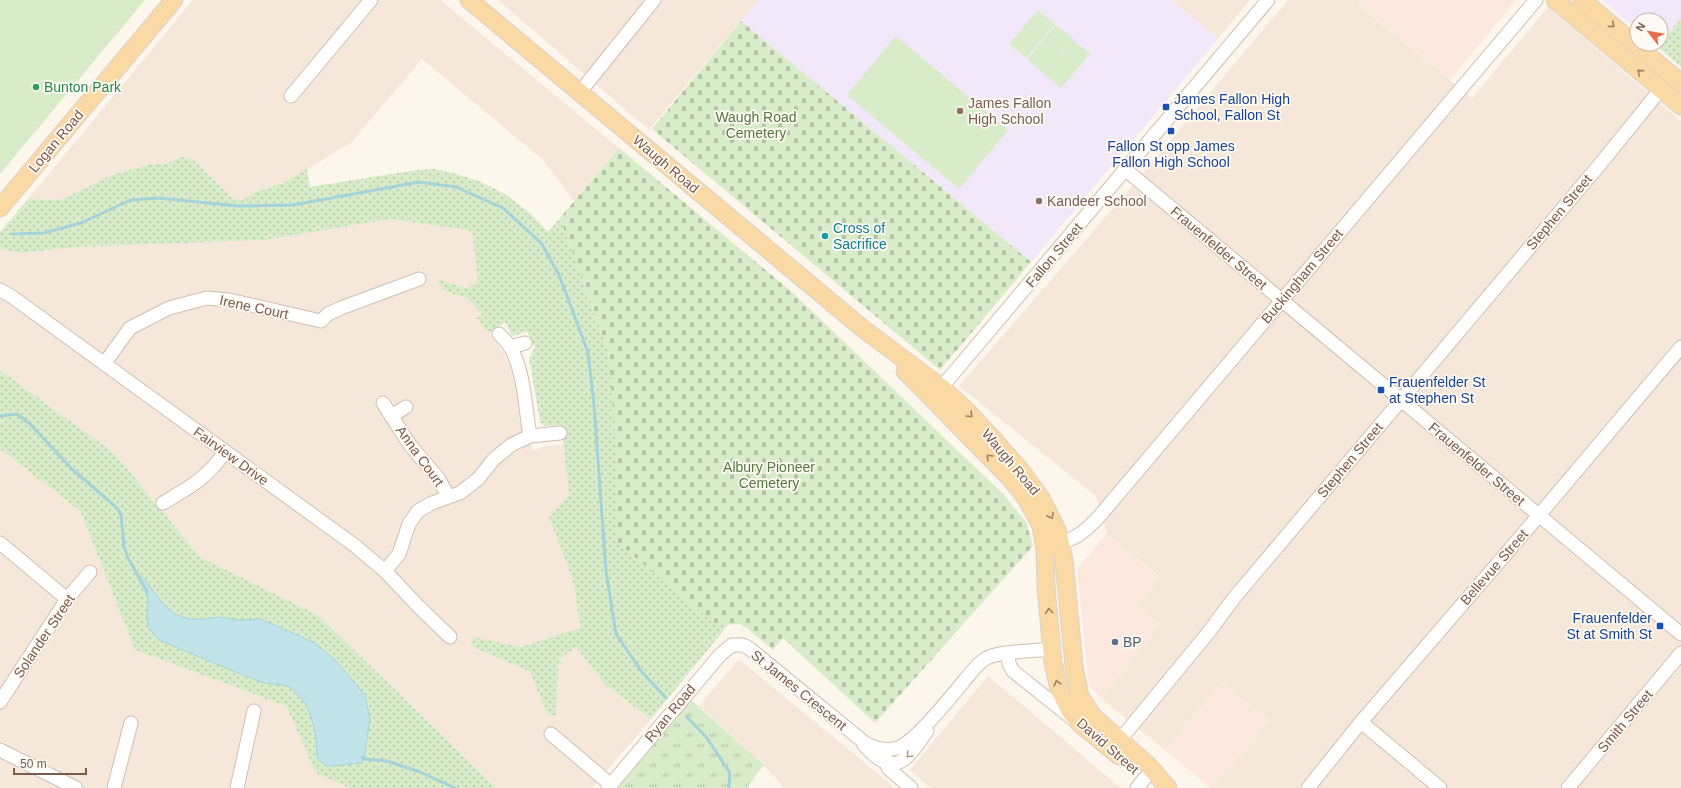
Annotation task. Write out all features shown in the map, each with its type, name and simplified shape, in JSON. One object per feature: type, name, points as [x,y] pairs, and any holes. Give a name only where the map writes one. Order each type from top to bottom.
[{"type":"main road","name":"Logan Road","points":[[0,208],[174,0]]},
{"type":"main road","name":"Waugh Road","points":[[469,0],[862,328],[937,393],[1026,498],[1041,526],[1045,550],[1046,587],[1052,649]]},
{"type":"main road","points":[[1555,0],[1681,106]]},
{"type":"main road","points":[[1582,0],[1681,83]]},
{"type":"main road","name":"Waugh Road","points":[[937,393],[967,411],[1022,472],[1041,498],[1054,521],[1061,543],[1064,560],[1072,647]]},
{"type":"main road","points":[[1052,649],[1072,647]]},
{"type":"main road","name":"David Street","points":[[1072,647],[1076,683],[1086,706],[1100,724],[1149,766],[1168,788]]},
{"type":"main road","name":"David Street","points":[[1052,649],[1054,671],[1061,696],[1070,711],[1085,728],[1141,783],[1162,788]]},
{"type":"street","points":[[291,96],[371,0]]},
{"type":"street","points":[[580,92],[654,0]]},
{"type":"street","name":"Fallon Street","points":[[937,393],[1268,0]]},
{"type":"street","name":"Buckingham Street","points":[[1061,543],[1074,539],[1083,533],[1282,301],[1536,0]]},
{"type":"street","name":"Stephen Street","points":[[1119,741],[1208,633],[1234,598],[1596,169],[1661,89]]},
{"type":"street","name":"Frauenfelder Street","points":[[1126,170],[1681,634]]},
{"type":"street","name":"Irene Court","points":[[104,364],[130,328],[169,308],[207,298],[229,300],[321,321],[328,314],[341,308],[419,279]]},
{"type":"street","name":"Fairview Drive","points":[[0,290],[11,296],[354,545],[385,570],[418,606],[450,637]]},
{"type":"street","points":[[499,334],[510,348],[525,394],[530,436]]},
{"type":"street","points":[[510,348],[525,343]]},
{"type":"street","name":"Bellevue Street","points":[[1308,788],[1361,722],[1539,516],[1681,347]]},
{"type":"street","name":"Anna Court","points":[[383,403],[410,445],[438,478],[448,496]]},
{"type":"street","name":"Anna Court","points":[[391,416],[406,407]]},
{"type":"street","points":[[385,570],[399,554],[409,524],[418,511],[448,496],[460,493],[478,479],[494,460],[511,445],[530,436],[560,433]]},
{"type":"street","points":[[163,503],[199,482],[218,463],[225,452]]},
{"type":"street","points":[[0,543],[67,599]]},
{"type":"street","name":"Solander Street","points":[[0,702],[67,599],[90,572]]},
{"type":"street","name":"St James Crescent","points":[[737,644],[743,645],[750,649],[859,739],[886,756]]},
{"type":"street","name":"Ryan Road","points":[[609,786],[720,654],[729,646],[737,644]]},
{"type":"street","points":[[886,756],[894,764],[905,760],[918,744],[947,701],[982,661],[990,656],[1052,649]]},
{"type":"street","name":"Smith Street","points":[[1568,788],[1681,653]]},
{"type":"street","points":[[1008,654],[1009,664],[1013,671],[1085,728]]},
{"type":"street","points":[[237,788],[254,711]]},
{"type":"street","points":[[1361,722],[1440,788]]},
{"type":"street","points":[[114,788],[131,724]]},
{"type":"street","points":[[550,734],[609,786]]},
{"type":"street","points":[[0,750],[76,788]]},
{"type":"street","points":[[886,756],[888,768],[911,788]]},
{"type":"shaded area","points":[[193,0],[440,0],[619,148],[574,201],[543,160],[422,59],[351,143],[285,182],[255,192],[242,200],[232,198],[182,157],[166,164],[152,164],[112,175],[61,200],[28,199]]},
{"type":"shaded area","points":[[498,0],[758,0],[649,130]]},
{"type":"shaded area","name":"James Fallon High School","points":[[758,0],[1172,0],[1218,39],[1031,262],[741,21]]},
{"type":"shaded area","points":[[1172,0],[1250,0],[1218,39]]},
{"type":"shaded area","points":[[1288,0],[1362,0],[1359,5],[1472,98],[1548,7],[1681,121],[1681,788],[1213,788],[1268,722],[1222,682],[1165,750],[1102,699],[1160,624],[1137,605],[1160,577],[1107,534],[1096,496],[959,386],[1129,190]]},
{"type":"shaded area","points":[[1362,0],[1516,0],[1450,80],[1359,4]]},
{"type":"shaded area","points":[[1602,0],[1681,0],[1681,18],[1669,33],[1669,12],[1629,12],[1629,22]]},
{"type":"shaded area","points":[[390,219],[472,231],[479,281],[467,288],[438,279],[443,291],[467,298],[482,314],[477,318],[503,352],[512,370],[523,425],[533,451],[545,446],[563,445],[569,495],[549,517],[574,584],[580,628],[523,648],[471,646],[530,672],[556,715],[559,659],[576,647],[605,685],[651,719],[592,788],[496,788],[318,615],[200,557],[114,453],[0,370],[0,249],[21,253],[78,247],[265,240]]},
{"type":"shaded area","points":[[0,449],[80,511],[135,650],[286,706],[316,772],[350,788],[0,788]]},
{"type":"shaded area","points":[[1107,534],[1160,578],[1137,605],[1160,624],[1102,699],[1089,686],[1077,569]]},
{"type":"shaded area","points":[[739,659],[895,788],[784,788],[764,765],[699,706]]},
{"type":"shaded area","points":[[988,676],[1121,788],[931,788],[910,770]]},
{"type":"shaded area","points":[[1222,682],[1269,721],[1213,788],[1211,788],[1165,750]]},
{"type":"green space","name":"Bunton Park","points":[[0,0],[145,0],[0,174]]},
{"type":"green space","points":[[1038,10],[1055,24],[1026,58],[1009,44]]},
{"type":"green space","points":[[1681,18],[1681,67],[1664,52],[1669,52],[1669,33]]},
{"type":"green space","name":"Waugh Road Cemetery","points":[[741,21],[1031,262],[940,370],[652,129]]},
{"type":"green space","points":[[1056,25],[1073,39],[1044,74],[1027,59]]},
{"type":"green space","points":[[896,36],[1008,130],[959,189],[847,95]]},
{"type":"green space","points":[[1073,40],[1090,54],[1061,88],[1044,74]]},
{"type":"green space","name":"Albury Pioneer Cemetery","points":[[619,148],[793,293],[1004,495],[1026,522],[1033,546],[875,723],[783,638],[773,650],[740,624],[716,625],[618,543],[609,354],[560,218]]},
{"type":"green space","points":[[182,157],[192,159],[232,198],[242,200],[255,192],[283,183],[307,169],[310,187],[416,170],[434,169],[479,181],[505,194],[531,214],[548,232],[560,218],[609,354],[615,439],[618,543],[716,625],[729,624],[651,719],[605,685],[576,647],[559,659],[556,715],[548,716],[530,672],[471,646],[474,637],[521,647],[580,628],[574,584],[549,517],[569,495],[561,425],[544,426],[540,421],[529,358],[535,347],[527,332],[512,336],[505,322],[489,334],[477,318],[482,314],[467,298],[443,291],[437,279],[467,288],[478,281],[472,231],[390,219],[265,240],[78,247],[21,253],[0,249],[0,232],[28,199],[61,200],[112,175],[152,164],[166,164]]},
{"type":"green space","points":[[0,370],[114,453],[200,557],[318,615],[496,788],[350,788],[316,773],[286,706],[135,650],[80,511],[0,449]]},
{"type":"green space","points":[[691,700],[764,765],[748,786],[750,788],[618,788]]},
{"type":"water","points":[[137,573],[145,580],[163,604],[175,614],[189,619],[219,617],[240,620],[261,619],[315,643],[336,661],[365,695],[370,719],[364,759],[361,763],[326,766],[317,758],[316,737],[311,716],[306,705],[294,690],[285,685],[264,683],[159,640],[148,627],[148,600],[144,585]]},
{"type":"waterway","points":[[12,234],[44,233],[81,223],[131,200],[159,198],[238,206],[293,205],[419,182],[456,187],[503,208],[541,243],[559,275],[588,352],[594,405],[606,571],[616,634],[642,672],[666,698]]},
{"type":"waterway","points":[[0,416],[17,414],[30,424],[72,469],[117,508],[121,515],[124,546],[128,558],[147,592]]},
{"type":"waterway","points":[[687,717],[707,738],[730,773],[729,788]]},
{"type":"waterway","points":[[362,757],[364,759],[387,761],[420,772],[455,788]]},
{"type":"place","name":"Bunton Park","points":[[36,87]]},
{"type":"place","name":"James Fallon High School, Fallon St","points":[[1166,107]]},
{"type":"place","name":"James Fallon High School","points":[[960,111]]},
{"type":"place","name":"Fallon St opp James Fallon High School","points":[[1171,131]]},
{"type":"place","name":"Kandeer School","points":[[1039,201]]},
{"type":"place","name":"Cross of Sacrifice","points":[[825,236]]},
{"type":"place","name":"Frauenfelder St at Stephen St","points":[[1381,390]]},
{"type":"place","name":"Frauenfelder St at Smith St","points":[[1660,626]]},
{"type":"place","name":"BP","points":[[1115,642]]}]
